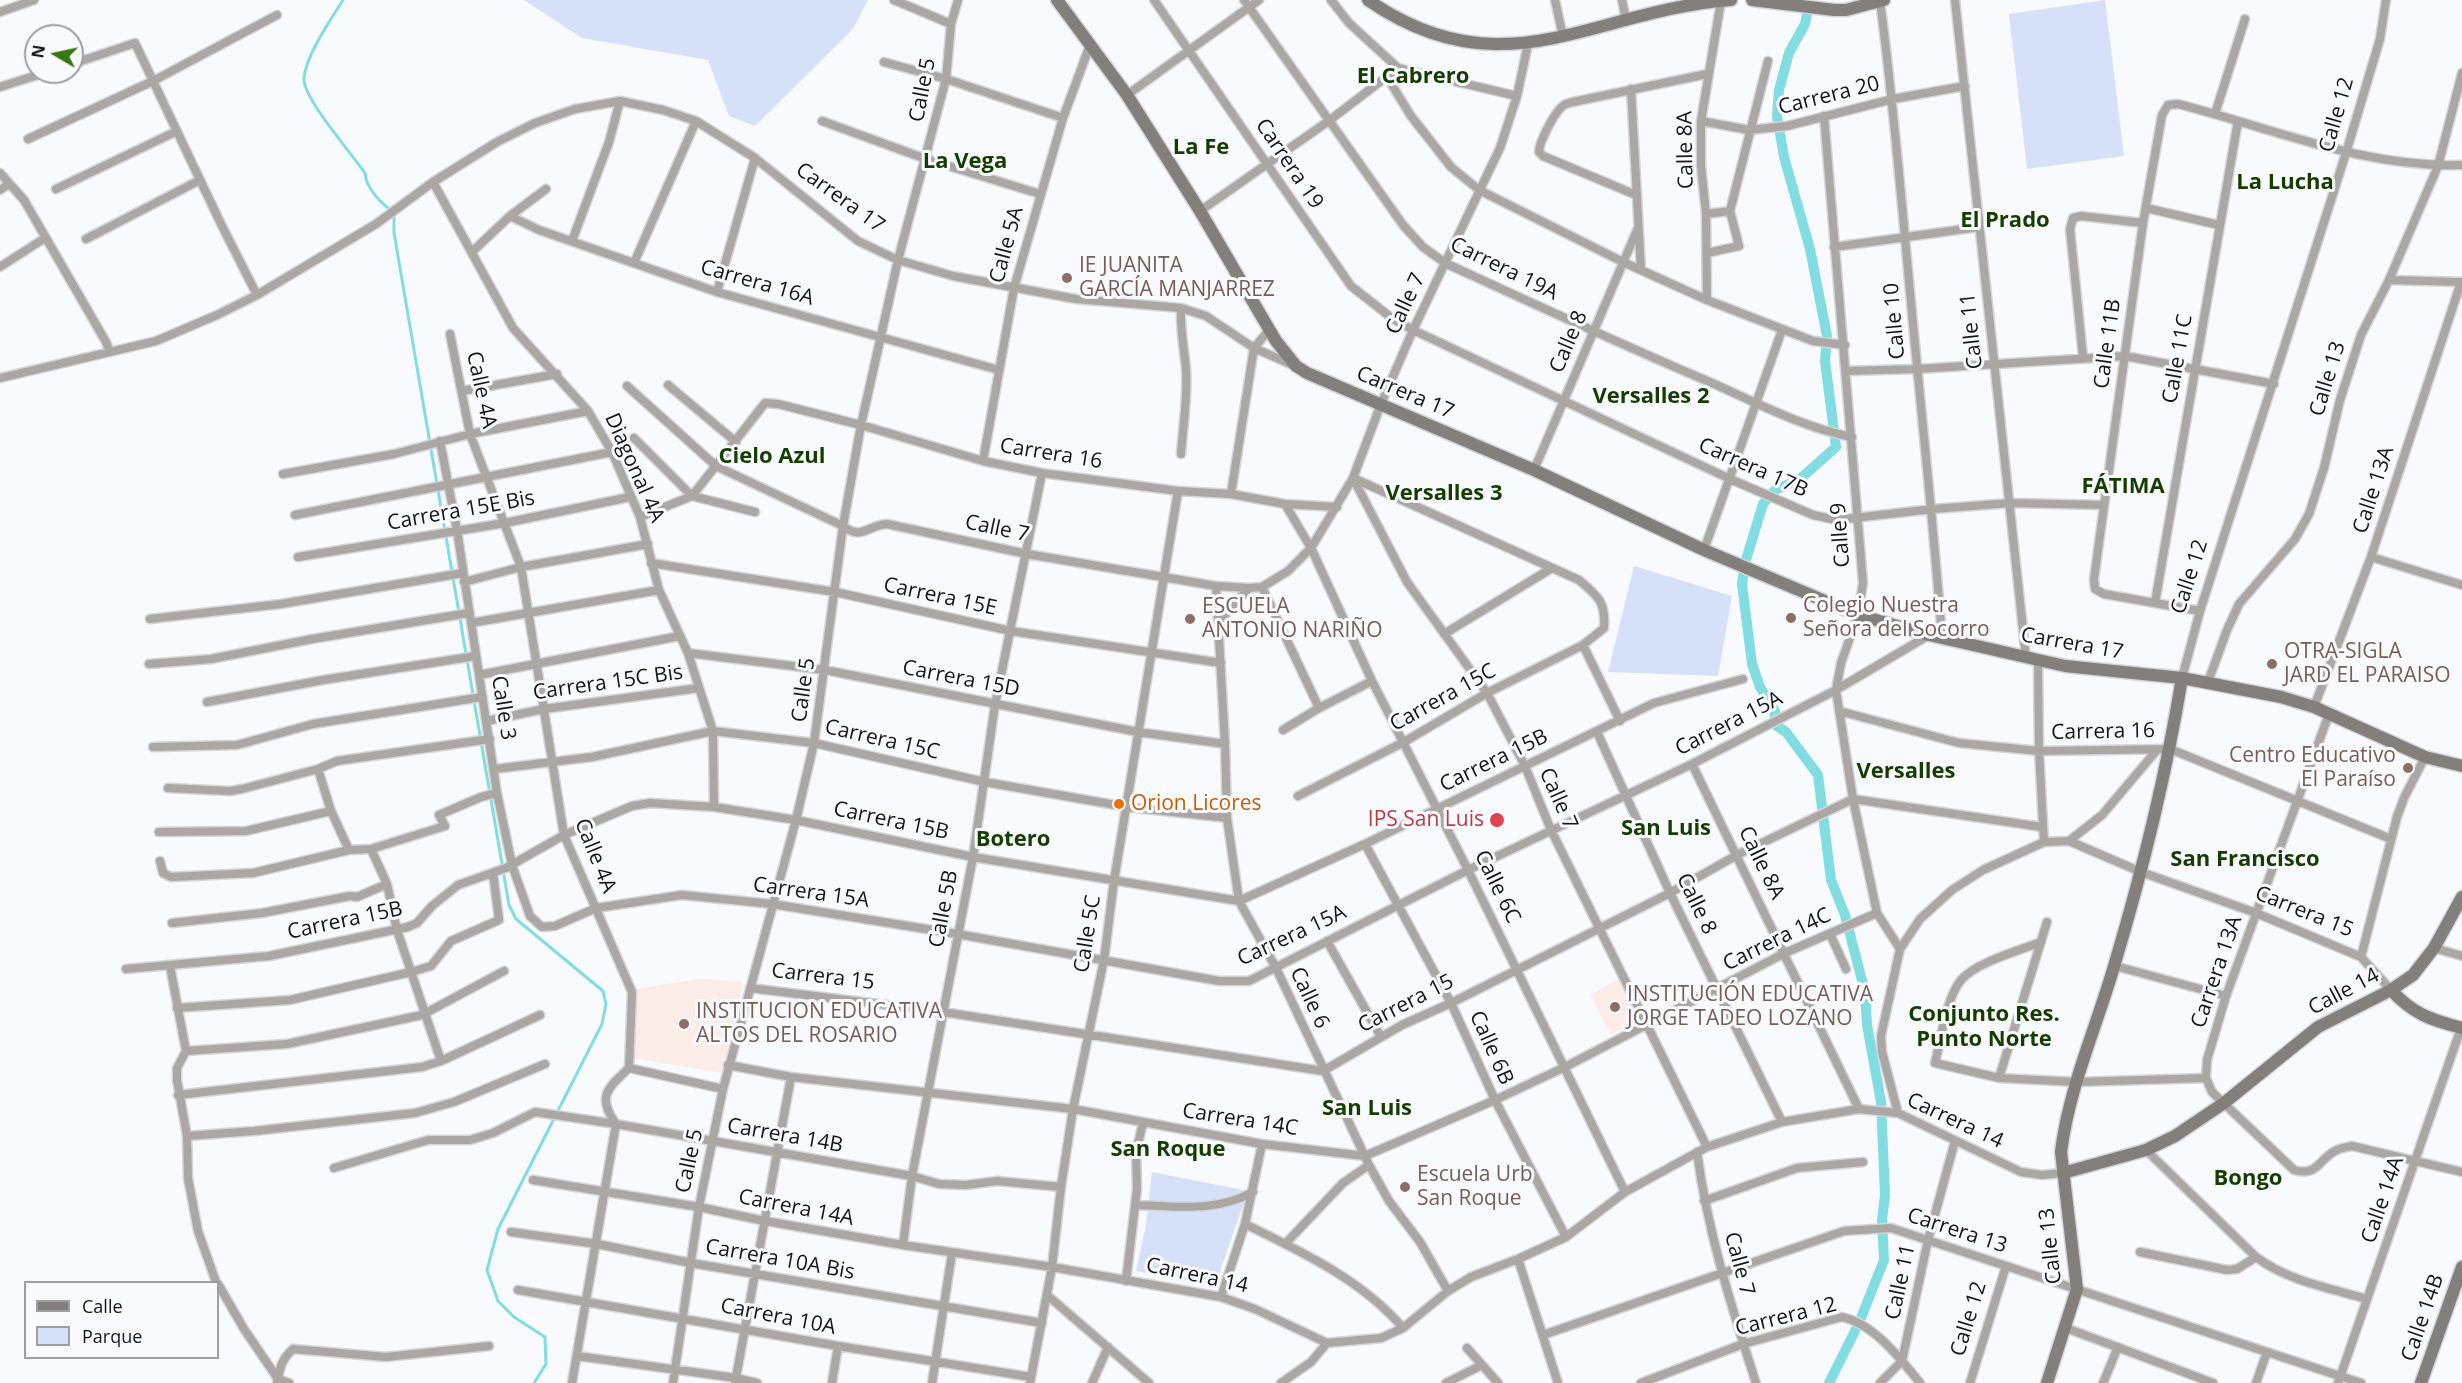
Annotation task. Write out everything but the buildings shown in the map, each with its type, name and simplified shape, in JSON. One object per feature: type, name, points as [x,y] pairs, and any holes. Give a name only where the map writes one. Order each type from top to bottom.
[{"type":"street","points":[[0,12],[34,0]]},
{"type":"street","points":[[894,0],[951,24]]},
{"type":"street","name":"Calle 5","points":[[673,1383],[699,1207],[723,1089],[796,820],[814,743],[843,526],[861,425],[898,260],[946,80],[951,24],[958,0]]},
{"type":"street","points":[[1057,0],[1127,95],[1200,211],[1269,330],[1296,366]]},
{"type":"street","name":"Carrera 19","points":[[1154,0],[1351,286],[1379,309],[1413,330]]},
{"type":"street","points":[[1127,95],[1246,4],[1259,0]]},
{"type":"street","points":[[1331,0],[1349,23],[1398,68],[1517,96]]},
{"type":"street","points":[[1368,0],[1404,23],[1440,36],[1496,45],[1528,44],[1731,0]]},
{"type":"street","points":[[1555,0],[1563,37]]},
{"type":"street","points":[[1622,0],[1626,21]]},
{"type":"street","points":[[1752,0],[1823,10],[1846,10],[1882,1]]},
{"type":"street","name":"Calle 11","points":[[1955,0],[1994,363],[2032,659],[2044,842]]},
{"type":"street","name":"Calle 12","points":[[2063,1173],[2061,1152],[2063,1132],[2115,966],[2140,872],[2164,750],[2200,611],[2346,153],[2380,39],[2386,0]]},
{"type":"street","name":"Calle 8A","points":[[1707,300],[1706,214],[1701,166],[1701,122],[1707,74],[1721,1]]},
{"type":"street","name":"Calle 10","points":[[1882,1],[1917,369],[1933,509],[1942,638]]},
{"type":"street","name":"Carrera 19A","points":[[1246,4],[1403,225],[1424,247],[1445,263],[1593,332],[1757,403],[1825,430],[1852,437]]},
{"type":"street","points":[[28,139],[153,81],[278,15]]},
{"type":"street","points":[[2245,19],[2215,114],[2346,153],[2438,166],[2462,165]]},
{"type":"street","points":[[84,60],[135,43],[257,295]]},
{"type":"street","name":"Calle 7","points":[[627,386],[716,466],[843,526],[850,532],[859,534],[877,524],[887,524],[1027,554],[1163,578],[1216,586],[1262,587],[1288,571],[1311,548],[1353,478],[1381,404],[1413,330],[1500,148],[1517,96],[1528,44]]},
{"type":"street","name":"Calle 5A","points":[[983,461],[1014,288],[1063,118],[1090,45]]},
{"type":"street","points":[[1707,253],[1739,246],[1730,211],[1768,61]]},
{"type":"street","points":[[884,62],[1063,118]]},
{"type":"street","points":[[1200,211],[1330,120],[1398,68]]},
{"type":"street","name":"Calle 13","points":[[2208,682],[2239,604],[2295,539],[2309,514],[2324,468],[2340,400],[2361,335],[2389,280],[2438,166],[2462,73]]},
{"type":"street","points":[[1636,195],[1543,156],[1539,152],[1539,145],[1564,105],[1707,74]]},
{"type":"street","points":[[1387,77],[1411,116],[1451,167],[1479,190],[1623,262],[1707,300],[1813,341],[1845,345]]},
{"type":"street","points":[[0,87],[24,79]]},
{"type":"street","name":"Carrera 20","points":[[1701,122],[1749,130],[1776,128],[1893,99],[1965,86]]},
{"type":"street","name":"Calle 8","points":[[1631,89],[1641,270]]},
{"type":"street","points":[[572,241],[609,142],[620,101]]},
{"type":"street","name":"Carrera 17","points":[[0,378],[156,341],[257,295],[376,224],[433,182],[497,142],[535,123],[575,109],[620,101],[663,110],[696,121],[755,158],[858,241],[898,260],[953,276],[1014,288],[1076,299],[1181,308],[1206,316],[1254,348],[1296,366],[1319,379],[1534,470],[1704,550],[1858,615],[1929,635],[2032,659],[2109,672],[2182,678],[2281,697],[2314,707],[2425,757],[2462,766]]},
{"type":"street","name":"Calle 11B","points":[[2155,603],[2104,594],[2096,589],[2094,579],[2143,223],[2162,115],[2168,105],[2178,104],[2215,114]]},
{"type":"street","name":"Calle 9","points":[[1824,116],[1834,247],[1845,345],[1863,584],[1858,615],[1841,663],[1836,690],[1853,799],[1877,913],[1900,949]]},
{"type":"street","points":[[634,263],[696,121]]},
{"type":"street","name":"Calle 11C","points":[[2155,603],[2238,121]]},
{"type":"street","points":[[822,122],[926,159],[1040,194]]},
{"type":"street","points":[[56,189],[177,131]]},
{"type":"street","points":[[717,292],[755,158]]},
{"type":"street","points":[[0,172],[24,200],[110,352]]},
{"type":"street","points":[[86,239],[200,180]]},
{"type":"street","name":"Diagonal 4A","points":[[433,182],[513,328],[557,374],[588,411],[612,452],[640,517],[659,590],[688,653],[713,731],[714,807]]},
{"type":"street","points":[[0,189],[9,184]]},
{"type":"street","points":[[473,252],[510,216],[546,189]]},
{"type":"street","points":[[2146,208],[2219,225]]},
{"type":"street","points":[[1706,214],[1730,211]]},
{"type":"street","name":"Carrera 16A","points":[[510,216],[539,230],[717,292],[999,370]]},
{"type":"street","points":[[2083,357],[2070,229],[2073,218],[2081,216],[2143,223]]},
{"type":"street","points":[[1834,247],[1979,226]]},
{"type":"street","name":"Calle 8","points":[[1534,470],[1638,228]]},
{"type":"street","points":[[0,267],[45,237]]},
{"type":"street","points":[[2389,280],[2462,282]]},
{"type":"street","name":"Calle 13A","points":[[2314,707],[2370,557],[2462,282]]},
{"type":"street","points":[[1181,308],[1181,344],[1186,390],[1181,454]]},
{"type":"street","points":[[1231,494],[1254,348],[1269,330]]},
{"type":"street","name":"Carrera 17B","points":[[1413,330],[1563,402],[1813,515],[1836,520],[2011,503],[2104,505]]},
{"type":"street","points":[[1704,550],[1782,330]]},
{"type":"street","name":"Calle 4A","points":[[450,334],[470,434],[521,567],[564,836],[632,992],[629,1068]]},
{"type":"street","points":[[1846,371],[1917,369],[2125,356],[2274,384]]},
{"type":"street","points":[[462,391],[557,374]]},
{"type":"street","points":[[640,517],[692,496],[736,442],[668,386]]},
{"type":"street","name":"Carrera 16","points":[[736,442],[765,403],[778,404],[861,425],[983,461],[1042,473],[1178,490],[1231,494],[1285,504],[1336,507]]},
{"type":"street","points":[[283,474],[394,454],[470,434],[588,411]]},
{"type":"street","points":[[634,438],[692,496],[754,512]]},
{"type":"street","name":"Calle 3","points":[[437,442],[457,530],[459,573],[464,582],[461,615],[471,623],[473,657],[479,675],[479,698],[487,721],[487,740],[495,769],[494,794],[509,867],[530,916],[542,927]]},
{"type":"street","points":[[295,515],[612,452]]},
{"type":"street","name":"Calle 5B","points":[[903,1245],[912,1176],[973,857],[995,705],[1042,473]]},
{"type":"street","points":[[1353,478],[1552,568]]},
{"type":"street","name":"Calle 7","points":[[1353,478],[1407,582],[1487,693],[1525,766],[1551,830],[1707,1147]]},
{"type":"street","name":"Calle 5C","points":[[1031,1380],[1052,1267],[1060,1187],[1073,1109],[1104,960],[1114,881],[1178,490]]},
{"type":"street","name":"Carrera 15E Bis","points":[[298,557],[505,523],[630,497]]},
{"type":"street","name":"Calle 6C","points":[[1285,504],[1311,548],[1372,681],[1438,808],[1625,1192]]},
{"type":"street","points":[[464,582],[521,567],[648,544]]},
{"type":"street","points":[[2370,557],[2462,585]]},
{"type":"street","name":"Carrera 15E","points":[[651,563],[835,592],[1011,631],[1221,663]]},
{"type":"street","points":[[1444,634],[1552,568]]},
{"type":"street","name":"Carrera 15C","points":[[1298,796],[1404,741],[1487,693],[1583,645],[1604,628],[1605,615],[1599,597],[1579,580],[1552,568]]},
{"type":"street","points":[[150,619],[281,604],[459,573]]},
{"type":"street","name":"Calle 6","points":[[1216,586],[1226,744],[1227,819],[1239,901],[1276,968],[1369,1166],[1389,1201],[1420,1242],[1448,1291]]},
{"type":"street","points":[[1262,587],[1318,708]]},
{"type":"street","points":[[1219,621],[1249,588]]},
{"type":"street","points":[[471,623],[659,590]]},
{"type":"street","points":[[2155,603],[2200,611]]},
{"type":"street","points":[[149,664],[211,659],[312,639],[461,615]]},
{"type":"street","name":"Carrera 15A","points":[[542,927],[555,926],[596,908],[682,895],[772,904],[957,934],[1219,981],[1249,981],[1468,870],[1692,764],[1836,690],[1929,635]]},
{"type":"street","points":[[479,675],[680,636]]},
{"type":"street","points":[[1583,645],[1620,721]]},
{"type":"street","name":"Carrera 15D","points":[[688,653],[825,670],[1138,732],[1226,744]]},
{"type":"street","points":[[207,702],[323,680],[473,657]]},
{"type":"street","name":"Carrera 15B","points":[[126,969],[269,956],[397,930],[417,923],[432,906],[458,885],[509,867],[564,836],[632,806],[650,804],[714,807],[796,820],[973,857],[1239,901],[1365,844],[1654,703],[1743,679]]},
{"type":"street","points":[[1283,730],[1318,708],[1372,681]]},
{"type":"street","name":"Carrera 15C Bis","points":[[487,721],[544,709],[699,688]]},
{"type":"street","points":[[153,747],[237,745],[313,724],[479,698]]},
{"type":"street","name":"Carrera 16","points":[[1839,711],[1959,743],[2039,751],[2164,750],[2298,800],[2391,839]]},
{"type":"street","name":"Carrera 13A","points":[[2206,1078],[2207,1060],[2226,996],[2329,714]]},
{"type":"street","name":"Carrera 15C","points":[[495,769],[551,760],[592,757],[713,731],[814,743],[985,782],[1127,807],[1227,819]]},
{"type":"street","name":"Calle 8","points":[[1597,732],[1670,893],[1782,1122]]},
{"type":"street","points":[[168,788],[230,791],[318,770],[345,760],[487,740]]},
{"type":"street","points":[[2069,841],[2102,815],[2164,750]]},
{"type":"street","points":[[2361,957],[2391,839],[2404,798],[2425,757]]},
{"type":"street","name":"Calle 8A","points":[[1692,764],[1859,1109]]},
{"type":"street","points":[[318,770],[349,850]]},
{"type":"street","points":[[160,861],[163,873],[171,877],[253,873],[349,850],[371,849],[445,826],[439,815],[481,797],[494,794]]},
{"type":"street","points":[[1853,799],[2043,827]]},
{"type":"street","name":"Carrera 15","points":[[750,987],[943,1012],[1323,1071],[1402,1024],[1451,1003],[1670,893],[1737,855],[1853,799]]},
{"type":"street","points":[[159,832],[246,831],[332,810]]},
{"type":"street","name":"Carrera 15","points":[[2044,842],[2069,841],[2140,872],[2256,913],[2361,957],[2416,1013],[2462,1028]]},
{"type":"street","points":[[1898,1113],[1882,1052],[1881,1036],[1900,949],[1920,919],[1952,890],[1983,870],[2044,842]]},
{"type":"street","name":"Calle 6B","points":[[1365,844],[1451,1003],[1495,1100],[1566,1236]]},
{"type":"street","points":[[371,849],[387,884],[397,930],[441,1061]]},
{"type":"street","points":[[177,1008],[290,1000],[431,966],[452,941],[499,920],[495,872]]},
{"type":"street","points":[[172,922],[262,913],[350,896],[357,897],[387,884]]},
{"type":"street","name":"Calle 14","points":[[2224,1103],[2318,1026],[2391,990],[2413,975],[2457,916],[2462,897]]},
{"type":"street","name":"Carrera 14C","points":[[728,1065],[791,1077],[1073,1109],[1262,1144],[1365,1156],[1565,1067],[1785,953],[1877,913]]},
{"type":"street","points":[[1999,1078],[2047,922]]},
{"type":"street","points":[[1830,934],[1846,969]]},
{"type":"street","points":[[1327,941],[1381,1037]]},
{"type":"street","points":[[2041,942],[1977,968],[1961,980],[1951,999],[1935,1063],[1999,1078],[2077,1082],[2206,1078],[2212,1092],[2294,1170],[2305,1173],[2313,1170],[2336,1150],[2352,1146],[2462,1172]]},
{"type":"street","points":[[2434,948],[2462,956]]},
{"type":"street","points":[[170,966],[186,1051],[177,1068],[178,1095],[187,1136],[188,1178],[198,1231],[216,1281]]},
{"type":"street","points":[[2115,966],[2226,996]]},
{"type":"street","points":[[186,1051],[286,1044],[424,1014],[504,971]]},
{"type":"street","points":[[178,1095],[422,1067],[441,1061],[540,1015]]},
{"type":"street","name":"Calle 14A","points":[[2339,1380],[2462,1028]]},
{"type":"street","points":[[187,1136],[415,1113],[454,1102],[545,1064]]},
{"type":"street","points":[[572,1383],[616,1124],[605,1109],[605,1098],[609,1087],[629,1068],[723,1089]]},
{"type":"street","points":[[736,1381],[791,1077]]},
{"type":"street","name":"Carrera 14","points":[[1052,1267],[1221,1297],[1255,1309],[1327,1343],[1382,1338],[1403,1328],[1448,1291],[1471,1277],[1518,1259],[1566,1236],[1625,1192],[1697,1152],[1782,1122],[1859,1109],[1898,1113],[2021,1172],[2042,1175],[2063,1173],[2146,1150],[2175,1136],[2224,1103]]},
{"type":"street","name":"Carrera 14B","points":[[334,1168],[428,1140],[470,1140],[492,1133],[535,1112],[912,1176],[939,1184],[966,1185],[997,1181],[1060,1187]]},
{"type":"street","points":[[1126,1281],[1135,1205],[1136,1152],[1143,1123]]},
{"type":"street","name":"Calle 11","points":[[1902,1361],[1928,1240],[1955,1141]]},
{"type":"street","points":[[1221,1297],[1245,1224],[1262,1144]]},
{"type":"street","points":[[2146,1150],[2256,1257],[2272,1269],[2288,1276],[2367,1299]]},
{"type":"street","name":"Calle 7","points":[[1697,1152],[1704,1201],[1721,1273],[1756,1383]]},
{"type":"street","points":[[1704,1201],[1797,1168],[1863,1162]]},
{"type":"street","points":[[1285,1244],[1343,1183],[1369,1166]]},
{"type":"street","name":"Calle 13","points":[[2047,1383],[2077,1289],[2063,1173]]},
{"type":"street","name":"Carrera 14A","points":[[534,1180],[699,1207],[903,1245],[1052,1267]]},
{"type":"street","points":[[1135,1205],[1216,1207],[1235,1202],[1253,1192]]},
{"type":"street","points":[[1245,1224],[1309,1256],[1378,1301],[1403,1328]]},
{"type":"street","name":"Carrera 13","points":[[1543,1335],[1844,1230],[1878,1227],[1891,1228],[2267,1352],[2339,1380],[2361,1383]]},
{"type":"street","name":"Carrera 10A Bis","points":[[512,1232],[597,1244],[691,1263],[1042,1323]]},
{"type":"street","points":[[2140,1252],[2227,1270],[2237,1269],[2256,1257]]},
{"type":"street","points":[[932,1383],[952,1253]]},
{"type":"street","points":[[1518,1259],[1558,1383]]},
{"type":"street","name":"Calle 12","points":[[1970,1383],[2006,1266]]},
{"type":"street","name":"Calle 14B","points":[[2421,1383],[2462,1267]]},
{"type":"street","points":[[219,1286],[277,1381],[289,1383]]},
{"type":"street","name":"Carrera 10A","points":[[518,1290],[684,1317],[1031,1380]]},
{"type":"street","points":[[1047,1295],[1149,1383]]},
{"type":"street","name":"Carrera 12","points":[[1641,1383],[1743,1344],[1842,1317],[1864,1326],[1902,1361],[1920,1383]]},
{"type":"street","points":[[2066,1328],[2213,1383]]},
{"type":"street","points":[[1281,1383],[1311,1362],[1327,1343]]},
{"type":"street","points":[[277,1381],[278,1369],[283,1357],[293,1349],[386,1357],[489,1346]]},
{"type":"street","points":[[832,1383],[838,1346]]},
{"type":"street","points":[[1092,1383],[1108,1347]]},
{"type":"street","points":[[2103,1383],[2118,1347]]},
{"type":"street","points":[[1467,1348],[1498,1383]]},
{"type":"street","points":[[2256,1383],[2267,1352]]},
{"type":"street","points":[[577,1356],[757,1383]]},
{"type":"street","points":[[1880,1383],[1902,1361]]},
{"type":"street","points":[[1446,1383],[1482,1365]]},
{"type":"street","points":[[2180,1383],[2184,1372]]},
{"type":"shaded area","name":"INSTITUCION EDUCATIVA ALTOS DEL ROSARIO","points":[[699,979],[743,982],[723,1073],[631,1058],[636,989]]},
{"type":"shaded area","name":"INSTITUCIÓN EDUCATIVA JORGE TADEO LOZANO","points":[[1619,979],[1639,1020],[1611,1035],[1590,995]]},
{"type":"green space","points":[[524,0],[868,0],[853,29],[755,126],[729,116],[708,60],[582,38]]},
{"type":"green space","points":[[2105,0],[2124,156],[2027,169],[2009,14]]},
{"type":"green space","points":[[1634,566],[1732,596],[1718,676],[1608,672]]},
{"type":"green space","points":[[1152,1172],[1248,1191],[1215,1286],[1136,1271],[1146,1225]]},
{"type":"waterway","points":[[343,0],[309,59],[304,78],[311,98],[365,173],[371,190],[384,205],[394,212],[394,233],[509,905],[516,919],[603,991],[606,1004],[602,1024],[498,1229],[487,1270],[498,1301],[514,1317],[545,1337],[546,1364],[534,1383]]},
{"type":"waterway","points":[[1810,0],[1805,24],[1789,53],[1779,90],[1777,116],[1784,157],[1810,249],[1827,336],[1825,361],[1836,447],[1800,479],[1775,490],[1763,504],[1745,563],[1742,584],[1752,664],[1760,687],[1775,711],[1774,724],[1786,732],[1818,775],[1831,880],[1845,915],[1865,992],[1867,1025],[1881,1102],[1885,1195],[1882,1220],[1884,1260],[1859,1323],[1829,1383]]},
{"type":"place","name":"IE JUANITA GARCÍA MANJARREZ","points":[[1067,278]]},
{"type":"place","name":"Colegio Nuestra Señora del Socorro","points":[[1791,618]]},
{"type":"place","name":"ESCUELA ANTONIO NARIÑO","points":[[1190,619]]},
{"type":"place","name":"OTRA-SIGLA JARD EL PARAISO","points":[[2272,664]]},
{"type":"place","name":"Centro Educativo El Paraíso","points":[[2408,768]]},
{"type":"place","name":"Orion Licores","points":[[1119,804]]},
{"type":"place","name":"IPS San Luis","points":[[1497,820]]},
{"type":"place","name":"INSTITUCIÓN EDUCATIVA JORGE TADEO LOZANO","points":[[1615,1007]]},
{"type":"place","name":"INSTITUCION EDUCATIVA ALTOS DEL ROSARIO","points":[[684,1024]]},
{"type":"place","name":"Escuela Urb San Roque","points":[[1405,1187]]},
{"type":"district","name":"El Cabrero","points":[[1413,77]]},
{"type":"district","name":"La Fe","points":[[1201,148]]},
{"type":"district","name":"La Vega","points":[[965,162]]},
{"type":"district","name":"La Lucha","points":[[2285,183]]},
{"type":"district","name":"El Prado","points":[[2005,221]]},
{"type":"district","name":"Versalles 2","points":[[1651,397]]},
{"type":"district","name":"Cielo Azul","points":[[772,457]]},
{"type":"district","name":"FÁTIMA","points":[[2123,487]]},
{"type":"district","name":"Versalles 3","points":[[1444,494]]},
{"type":"district","name":"Versalles","points":[[1906,772]]},
{"type":"district","name":"San Luis","points":[[1666,829]]},
{"type":"district","name":"Botero","points":[[1013,840]]},
{"type":"district","name":"San Francisco","points":[[2245,860]]},
{"type":"district","name":"Conjunto Res. Punto Norte","points":[[1984,1028]]},
{"type":"district","name":"San Luis","points":[[1367,1109]]},
{"type":"district","name":"San Roque","points":[[1168,1150]]},
{"type":"district","name":"Bongo","points":[[2248,1179]]}]
